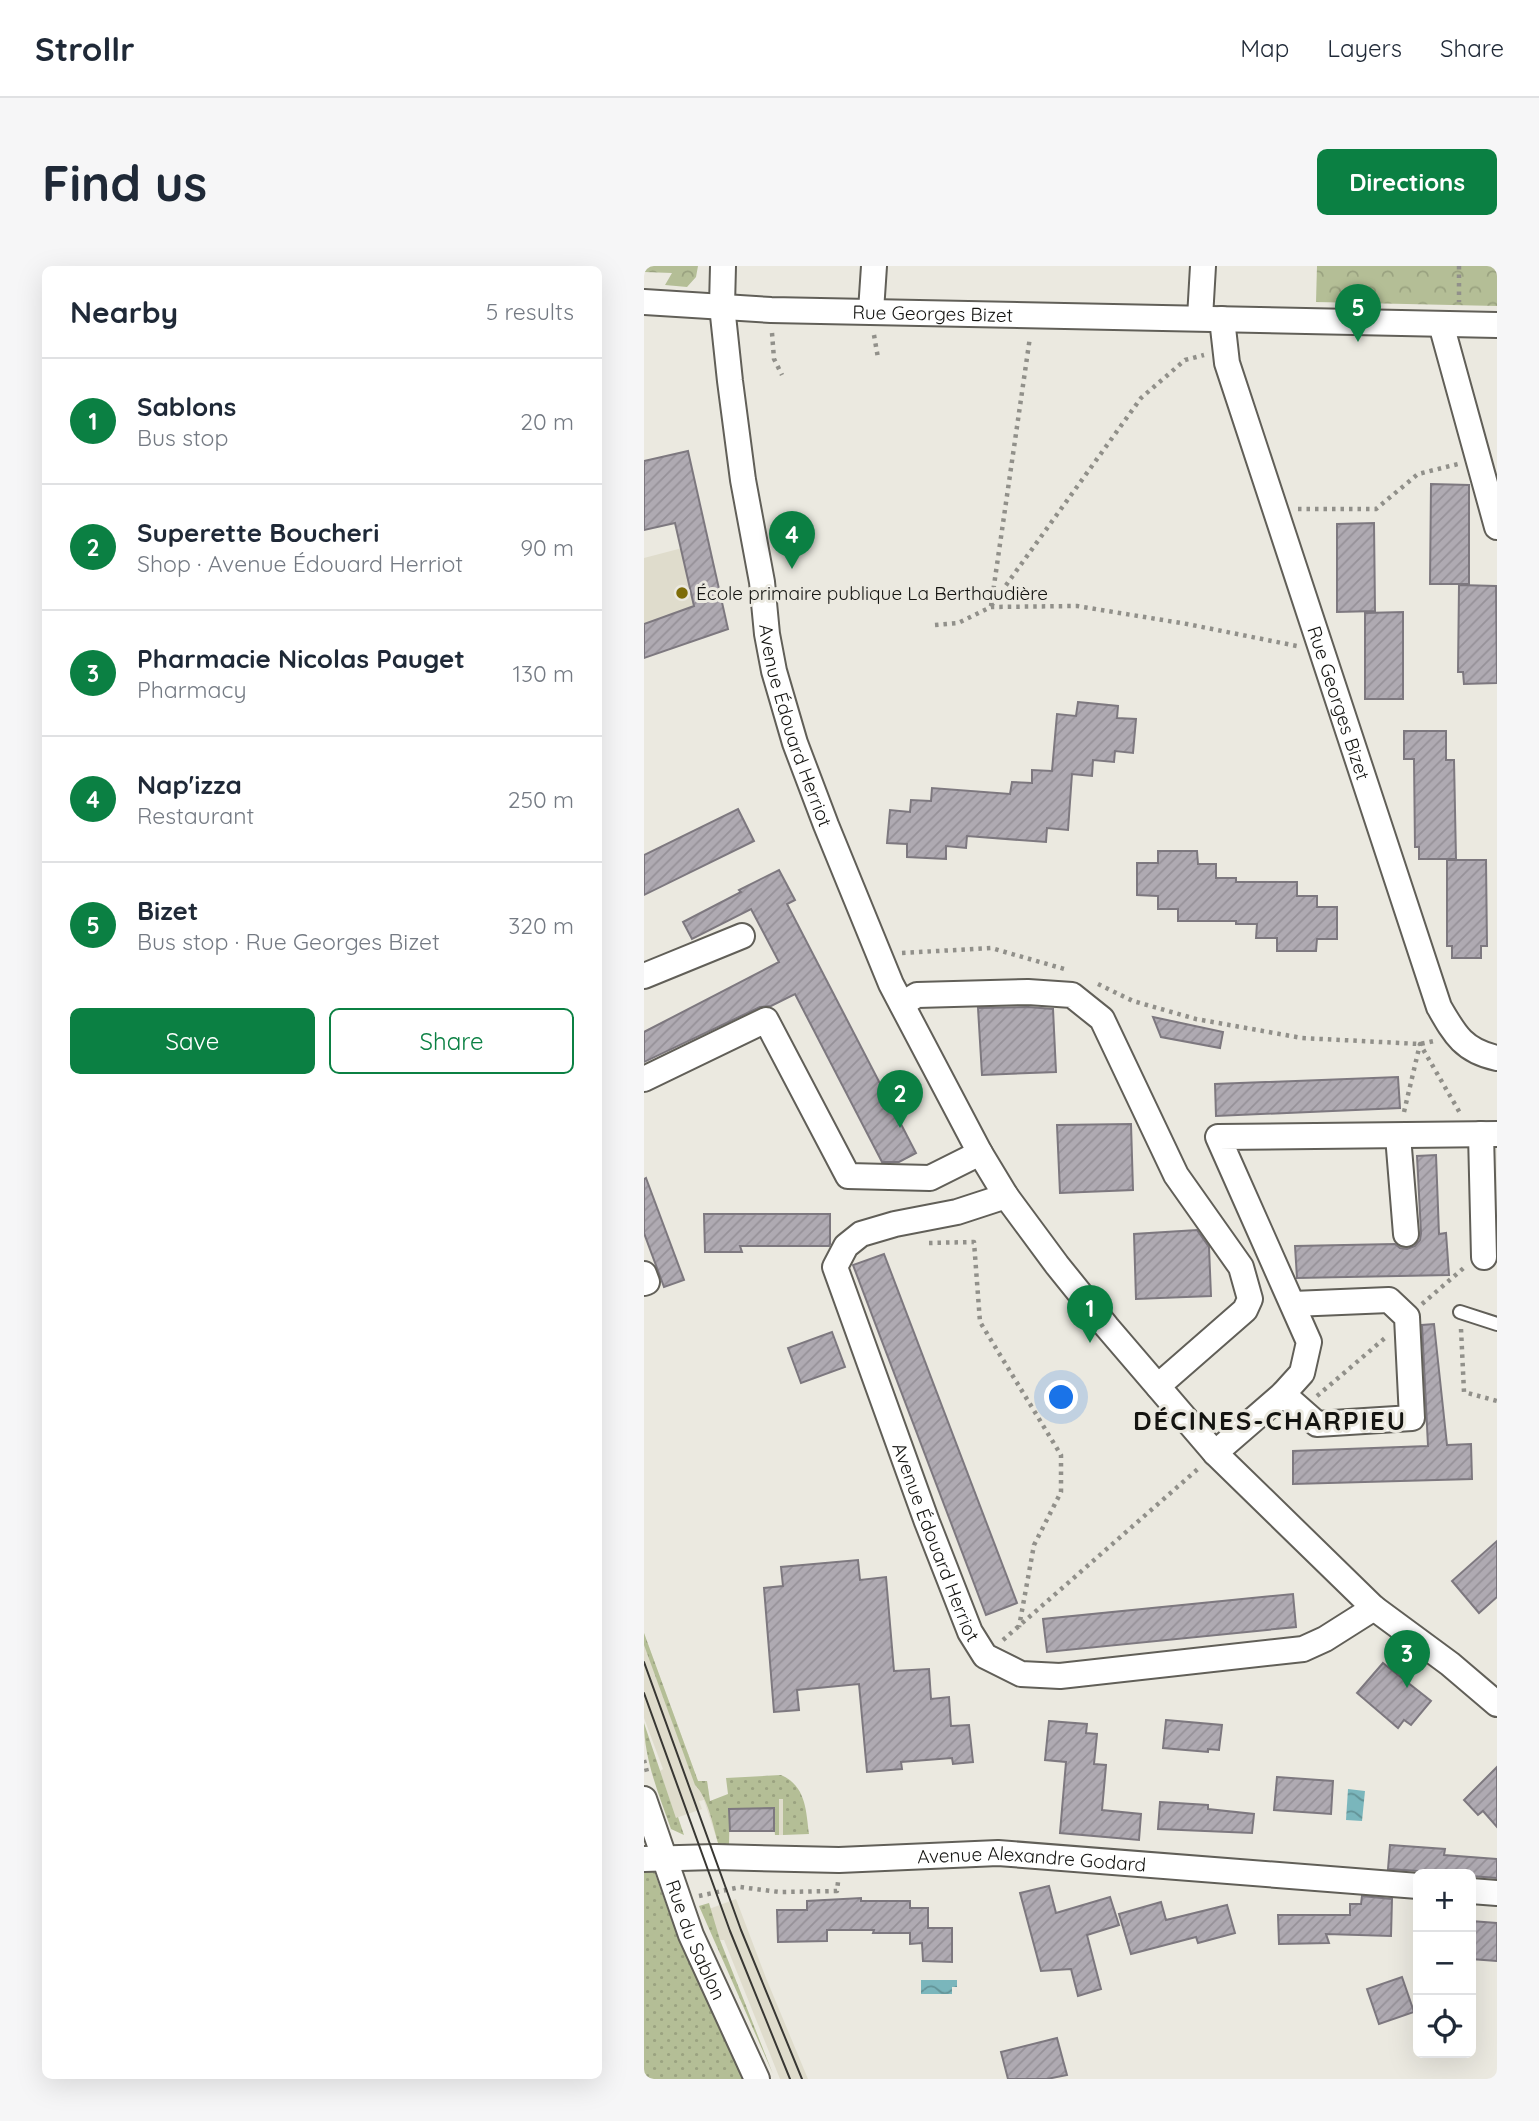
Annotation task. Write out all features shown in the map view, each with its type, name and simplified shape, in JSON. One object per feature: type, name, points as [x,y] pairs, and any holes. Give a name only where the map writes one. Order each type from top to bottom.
[{"type":"street","name":"Avenue Édouard Herriot","points":[[723,266],[722,306],[735,422],[769,648],[795,743],[891,984],[980,1153],[1006,1196],[1107,1327],[1158,1386],[1208,1459],[1374,1608],[1493,1694]]},
{"type":"street","points":[[871,311],[874,266]]},
{"type":"street","points":[[1203,266],[1211,319]]},
{"type":"street","name":"Rue Georges Bizet","points":[[644,302],[771,310],[1497,325]]},
{"type":"street","name":"Rue Georges Bizet","points":[[1211,319],[1225,349],[1227,363],[1439,1007],[1455,1036],[1480,1054],[1497,1058]]},
{"type":"street","points":[[1450,324],[1477,460],[1497,527]]},
{"type":"street","points":[[644,976],[742,936]]},
{"type":"street","points":[[902,1004],[917,995],[1028,992],[1061,994],[1072,995],[1102,1019],[1176,1175],[1241,1267],[1250,1299],[1245,1310],[1158,1386]]},
{"type":"street","points":[[644,1079],[766,1020],[848,1176],[930,1178],[980,1153]]},
{"type":"street","points":[[1208,1459],[1283,1394],[1303,1373],[1310,1342],[1218,1137],[1484,1134],[1484,1256]]},
{"type":"street","points":[[1398,1136],[1406,1234]]},
{"type":"street","name":"Avenue Édouard Herriot","points":[[1006,1196],[957,1212],[895,1224],[861,1234],[846,1246],[835,1267],[927,1522],[970,1632],[985,1656],[1021,1674],[1060,1676],[1303,1649],[1325,1639],[1374,1608]]},
{"type":"street","points":[[644,1275],[647,1282],[644,1283]]},
{"type":"street","points":[[1283,1394],[1317,1424],[1412,1418],[1407,1317],[1389,1300],[1293,1304]]},
{"type":"street","name":"Rue du Sablon","points":[[644,1799],[654,1858],[681,1906],[691,1935],[757,2079]]},
{"type":"street","name":"Avenue Alexandre Godard","points":[[654,1858],[839,1860],[998,1853],[1413,1886]]},
{"type":"street","points":[[1476,1891],[1497,1893]]},
{"type":"lane","points":[[1460,1312],[1497,1324]]},
{"type":"path","points":[[1450,324],[1459,266]]},
{"type":"path","points":[[771,310],[774,359],[782,375]]},
{"type":"path","points":[[990,607],[1029,348],[1031,315]]},
{"type":"path","points":[[990,607],[1141,398],[1185,360],[1225,349]]},
{"type":"path","points":[[1276,509],[1376,509],[1418,474],[1477,460]]},
{"type":"path","points":[[753,541],[808,531]]},
{"type":"path","points":[[935,625],[958,623],[990,607],[1077,606],[1297,646],[1318,640]]},
{"type":"path","points":[[880,957],[903,953],[991,948],[1071,971]]},
{"type":"path","points":[[1096,983],[1133,1001],[1196,1019],[1301,1038],[1420,1044],[1455,1036]]},
{"type":"path","points":[[1420,1044],[1484,1134]]},
{"type":"path","points":[[1398,1136],[1420,1044]]},
{"type":"path","points":[[923,1243],[974,1242],[980,1322],[1061,1455],[1060,1492],[1034,1545],[1018,1627]]},
{"type":"path","points":[[1460,1312],[1464,1392],[1497,1401]]},
{"type":"path","points":[[985,1656],[1208,1459]]},
{"type":"path","points":[[681,1906],[700,1895],[740,1887],[779,1892],[837,1891],[839,1860]]},
{"type":"shaded area","name":"École primaire publique La Berthaudière","points":[[709,541],[728,629],[644,658],[644,558]]},
{"type":"shaded area","points":[[644,1633],[698,1781],[707,1781],[710,1801],[783,1799],[783,1835],[775,1835],[774,1831],[730,1831],[729,1845],[719,1846],[704,1800],[699,1801],[702,1809],[676,1818],[660,1771],[663,1769],[644,1718]]},
{"type":"shaded area","points":[[736,1899],[808,2079],[780,2079],[724,1940],[720,1940],[709,1909]]},
{"type":"green space","points":[[644,266],[698,266],[696,277],[687,287],[665,285],[672,273],[644,272]]},
{"type":"green space","points":[[1317,266],[1497,266],[1497,306],[1316,302]]},
{"type":"green space","points":[[644,1633],[698,1781],[707,1781],[710,1801],[728,1794],[726,1778],[781,1775],[796,1785],[800,1792],[809,1834],[783,1835],[783,1799],[779,1799],[779,1835],[775,1835],[774,1808],[729,1809],[729,1845],[719,1846],[707,1805],[695,1785],[644,1645]]},
{"type":"green space","points":[[644,1723],[684,1835],[671,1829],[649,1763]]},
{"type":"green space","points":[[644,1868],[653,1868],[672,1921],[743,2079],[644,2079]]},
{"type":"green space","points":[[709,1903],[720,1940],[773,2074],[699,1906]]},
{"type":"water","points":[[1348,1789],[1365,1791],[1362,1821],[1346,1820]]},
{"type":"water","points":[[921,1980],[957,1980],[957,1987],[952,1987],[952,1994],[921,1994]]},
{"type":"building","points":[[688,451],[728,629],[644,658],[644,624],[694,606],[675,523],[644,530],[644,461]]},
{"type":"building","points":[[1431,484],[1469,485],[1469,584],[1430,584]]},
{"type":"building","points":[[1374,523],[1375,611],[1337,612],[1337,524]]},
{"type":"building","points":[[1459,585],[1496,586],[1497,683],[1464,684],[1463,672],[1458,672]]},
{"type":"building","points":[[1403,612],[1403,699],[1365,699],[1365,613]]},
{"type":"building","points":[[1078,702],[1118,706],[1117,718],[1136,719],[1133,753],[1115,751],[1114,762],[1093,760],[1092,776],[1072,774],[1068,830],[1047,828],[1046,842],[967,836],[966,848],[946,846],[946,859],[907,857],[907,844],[887,843],[890,810],[910,812],[911,800],[931,801],[932,788],[1010,794],[1012,782],[1032,783],[1032,770],[1052,771],[1057,714],[1076,716]]},
{"type":"building","points":[[1404,731],[1446,731],[1446,760],[1454,760],[1456,859],[1419,859],[1419,847],[1415,847],[1414,759],[1404,759]]},
{"type":"building","points":[[738,809],[754,841],[644,895],[644,855]]},
{"type":"building","points":[[1158,851],[1197,851],[1198,864],[1216,864],[1216,878],[1236,878],[1236,882],[1297,882],[1297,896],[1317,896],[1317,907],[1337,907],[1337,939],[1317,939],[1316,951],[1277,951],[1277,938],[1256,938],[1257,924],[1236,924],[1236,921],[1178,921],[1178,909],[1158,909],[1158,896],[1137,895],[1137,863],[1158,863]]},
{"type":"building","points":[[1447,860],[1486,860],[1487,946],[1481,946],[1481,958],[1452,958],[1452,946],[1447,946]]},
{"type":"building","points":[[779,870],[795,900],[787,904],[916,1153],[899,1162],[882,1162],[795,994],[771,1006],[760,1007],[644,1062],[644,1032],[779,962],[751,909],[692,939],[683,922]]},
{"type":"building","points":[[978,1008],[1053,1009],[1056,1072],[982,1075]]},
{"type":"building","points":[[1153,1017],[1223,1032],[1220,1048],[1161,1037]]},
{"type":"building","points":[[1398,1077],[1400,1108],[1216,1116],[1215,1084]]},
{"type":"building","points":[[1131,1124],[1133,1190],[1060,1193],[1057,1125]]},
{"type":"building","points":[[1436,1155],[1439,1234],[1446,1233],[1449,1275],[1297,1278],[1295,1246],[1395,1244],[1407,1249],[1415,1246],[1421,1233],[1417,1156]]},
{"type":"building","points":[[646,1178],[684,1280],[664,1287],[644,1233]]},
{"type":"building","points":[[704,1214],[830,1214],[830,1244],[740,1246],[742,1252],[705,1252]]},
{"type":"building","points":[[1197,1230],[1209,1247],[1211,1296],[1136,1299],[1134,1234]]},
{"type":"building","points":[[884,1254],[1017,1603],[986,1615],[853,1265]]},
{"type":"building","points":[[1434,1324],[1447,1445],[1471,1444],[1472,1479],[1293,1484],[1293,1451],[1428,1446],[1422,1325]]},
{"type":"building","points":[[832,1332],[845,1367],[801,1383],[788,1348]]},
{"type":"building","points":[[1497,1541],[1497,1597],[1479,1613],[1452,1581]]},
{"type":"building","points":[[858,1560],[860,1580],[886,1577],[894,1671],[929,1669],[931,1699],[949,1697],[951,1726],[969,1725],[973,1762],[953,1764],[952,1758],[901,1762],[902,1769],[867,1772],[859,1684],[797,1690],[799,1710],[774,1712],[764,1588],[783,1586],[781,1567]]},
{"type":"building","points":[[1293,1594],[1296,1627],[1047,1652],[1043,1619]]},
{"type":"building","points":[[1383,1663],[1431,1701],[1411,1725],[1404,1720],[1398,1728],[1357,1693]]},
{"type":"building","points":[[1166,1720],[1222,1725],[1219,1750],[1208,1749],[1208,1752],[1163,1748]]},
{"type":"building","points":[[1049,1721],[1087,1724],[1086,1733],[1097,1734],[1094,1764],[1106,1765],[1102,1810],[1141,1814],[1139,1840],[1060,1833],[1066,1762],[1045,1760]]},
{"type":"building","points":[[1497,1767],[1497,1827],[1483,1811],[1478,1815],[1464,1800]]},
{"type":"building","points":[[1277,1777],[1333,1781],[1331,1814],[1274,1810]]},
{"type":"building","points":[[1160,1802],[1208,1805],[1208,1809],[1254,1814],[1252,1833],[1158,1829]]},
{"type":"building","points":[[774,1808],[774,1831],[730,1831],[729,1809]]},
{"type":"building","points":[[1390,1845],[1445,1849],[1444,1855],[1497,1859],[1497,1878],[1476,1876],[1476,1869],[1388,1869]]},
{"type":"building","points":[[1049,1886],[1056,1913],[1110,1897],[1119,1925],[1087,1935],[1101,1989],[1078,1996],[1071,1969],[1041,1971],[1020,1893]]},
{"type":"building","points":[[1362,1896],[1392,1899],[1391,1936],[1326,1934],[1329,1943],[1279,1944],[1278,1915],[1350,1915],[1350,1904],[1361,1904]]},
{"type":"building","points":[[861,1898],[861,1901],[910,1901],[910,1908],[928,1908],[928,1928],[952,1928],[952,1962],[923,1961],[922,1943],[910,1944],[910,1933],[827,1930],[827,1941],[778,1942],[777,1910],[807,1910],[807,1901]]},
{"type":"building","points":[[1161,1902],[1166,1920],[1227,1905],[1235,1933],[1198,1943],[1196,1937],[1131,1954],[1119,1914]]},
{"type":"building","points":[[1476,1921],[1497,1923],[1497,1961],[1476,1959]]},
{"type":"building","points":[[1402,1977],[1413,2012],[1379,2024],[1367,1989]]},
{"type":"building","points":[[1057,2038],[1067,2075],[1047,2079],[1008,2079],[1001,2052]]},
{"type":"tram line","points":[[644,1662],[741,1930],[802,2079]]},
{"type":"tram line","points":[[644,1693],[730,1931],[790,2079]]},
{"type":"place","name":"Bizet","points":[[1358,342]]},
{"type":"place","name":"Nap'izza","points":[[792,569]]},
{"type":"place","name":"École primaire publique La Berthaudière","points":[[682,593]]},
{"type":"place","name":"Superette Boucheri","points":[[900,1128]]},
{"type":"place","name":"Sablons","points":[[1090,1343]]},
{"type":"place","name":"Pharmacie Nicolas Pauget","points":[[1407,1688]]},
{"type":"district","name":"DÉCINES-CHARPIEU","points":[[1270,1421]]}]
